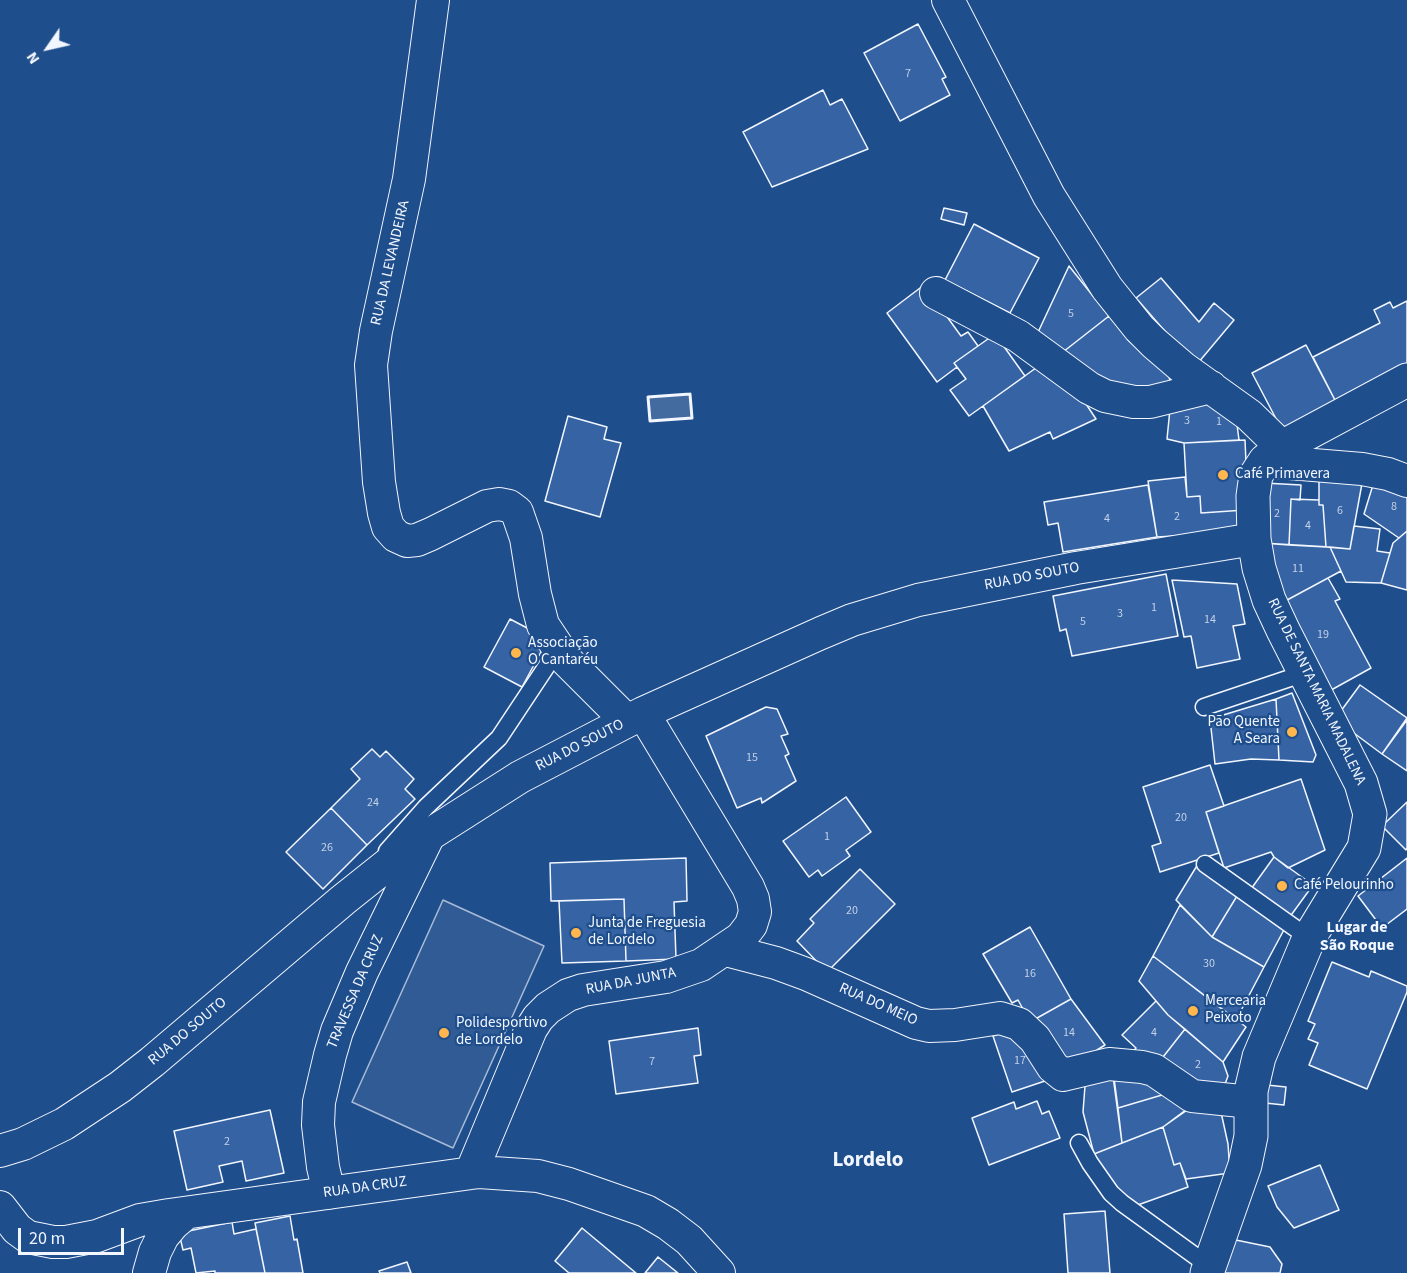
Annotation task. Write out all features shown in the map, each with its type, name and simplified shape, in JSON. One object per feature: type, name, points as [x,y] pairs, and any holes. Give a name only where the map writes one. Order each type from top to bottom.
[{"type":"main road","points":[[1274,454],[1407,380]]},
{"type":"main road","name":"RUA DE SANTA MARIA MADALENA","points":[[1208,1270],[1245,1165],[1251,1136],[1251,1091],[1259,1057],[1309,938],[1364,848],[1370,814],[1361,783],[1269,600],[1259,568],[1254,539],[1254,489],[1256,475],[1274,454]]},
{"type":"street","name":"RUA DA LEVANDEIRA","points":[[388,527],[379,482],[371,365],[376,331],[409,179],[433,0]]},
{"type":"street","points":[[948,0],[1049,196],[1107,288],[1154,343],[1182,367],[1249,415],[1274,454],[1388,474],[1407,481]]},
{"type":"street","points":[[936,293],[1018,336],[1089,388],[1105,396],[1134,402],[1150,402],[1211,387]]},
{"type":"street","name":"RUA DA JUNTA","points":[[388,527],[396,536],[407,541],[417,540],[487,506],[499,504],[509,506],[517,512],[526,538],[539,614],[543,625],[558,649],[635,717],[739,871],[753,899],[755,912],[751,924],[741,938],[700,965],[683,972],[650,980],[583,990],[568,995],[548,1008],[531,1029],[471,1173]]},
{"type":"street","name":"RUA DO SOUTO","points":[[0,1151],[23,1144],[64,1124],[120,1087],[407,849],[520,777],[635,717],[852,620],[907,603],[1076,568],[1254,539]]},
{"type":"street","name":"TRAVESSA DA CRUZ","points":[[329,1193],[318,1125],[319,1102],[330,1055],[337,1031],[362,972],[429,835]]},
{"type":"street","name":"RUA DO MEIO","points":[[726,950],[776,963],[806,974],[916,1023],[928,1026],[955,1025],[1000,1018],[1019,1024],[1035,1039],[1056,1070],[1064,1075],[1109,1064],[1142,1067],[1154,1070],[1192,1096],[1251,1102]]},
{"type":"street","name":"RUA DA CRUZ","points":[[0,1207],[17,1229],[28,1237],[53,1242],[83,1239],[140,1220],[471,1173],[538,1176],[569,1184],[646,1211],[689,1240],[719,1273]]},
{"type":"street","points":[[149,1273],[155,1252],[163,1236],[186,1213]]},
{"type":"lane","points":[[343,900],[421,812],[499,738],[558,649]]},
{"type":"lane","points":[[1204,707],[1305,673]]},
{"type":"lane","points":[[1205,864],[1309,938]]},
{"type":"lane","points":[[1079,1143],[1111,1193],[1208,1270]]},
{"type":"shaded area","points":[[690,394],[692,418],[650,421],[648,397]]},
{"type":"shaded area","name":"Polidesportivo de Lordelo","points":[[443,900],[544,946],[453,1148],[352,1102]]},
{"type":"building","points":[[918,24],[946,77],[942,79],[950,95],[900,121],[864,53]]},
{"type":"building","points":[[823,90],[830,105],[842,99],[868,149],[772,187],[743,132]]},
{"type":"building","points":[[944,208],[967,213],[964,225],[941,219]]},
{"type":"building","points":[[974,224],[1039,258],[1010,313],[945,280]]},
{"type":"building","points":[[1069,266],[1109,316],[1054,359],[1033,343]]},
{"type":"building","points":[[1161,278],[1199,322],[1214,303],[1234,320],[1198,363],[1177,345],[1136,298]]},
{"type":"building","points":[[924,285],[961,336],[968,332],[978,346],[954,363],[957,367],[937,382],[887,313]]},
{"type":"building","points":[[1407,301],[1407,372],[1337,404],[1313,357],[1380,323],[1374,310],[1390,302],[1393,308]]},
{"type":"building","points":[[1109,316],[1129,341],[1168,374],[1173,390],[1086,383],[1054,359]]},
{"type":"building","points":[[995,334],[1025,376],[969,416],[950,390],[966,379],[954,363]]},
{"type":"building","points":[[1306,345],[1337,404],[1283,432],[1252,373]]},
{"type":"building","points":[[1047,360],[1066,374],[1096,419],[1053,439],[1050,432],[1009,451],[983,406]]},
{"type":"building","points":[[1171,399],[1222,399],[1236,417],[1239,440],[1184,443],[1167,439]]},
{"type":"building","points":[[568,416],[607,427],[604,439],[621,443],[600,517],[545,501]]},
{"type":"building","points":[[1245,440],[1247,485],[1245,510],[1201,513],[1200,496],[1187,497],[1184,443]]},
{"type":"building","points":[[1376,475],[1407,491],[1407,531],[1399,538],[1364,514]]},
{"type":"building","points":[[1185,477],[1187,497],[1200,496],[1201,513],[1245,510],[1242,532],[1157,537],[1148,481]]},
{"type":"building","points":[[1319,478],[1363,478],[1350,549],[1326,547],[1323,505],[1319,505]]},
{"type":"building","points":[[1264,483],[1301,485],[1300,500],[1291,499],[1289,545],[1262,543]]},
{"type":"building","points":[[1148,485],[1157,537],[1063,552],[1058,523],[1048,525],[1044,502]]},
{"type":"building","points":[[1291,499],[1319,500],[1319,505],[1323,505],[1326,547],[1289,545]]},
{"type":"building","points":[[1354,526],[1380,529],[1377,551],[1390,553],[1381,583],[1346,582],[1330,547],[1350,549]]},
{"type":"building","points":[[1407,531],[1407,590],[1381,583],[1393,543]]},
{"type":"building","points":[[1262,543],[1330,547],[1341,571],[1276,606]]},
{"type":"building","points":[[1166,574],[1178,636],[1072,656],[1066,629],[1060,631],[1053,596]]},
{"type":"building","points":[[1328,578],[1340,599],[1335,601],[1371,668],[1324,694],[1276,606]]},
{"type":"building","points":[[1172,580],[1237,584],[1245,624],[1233,626],[1240,659],[1197,668],[1191,636],[1184,637]]},
{"type":"building","name":"Associação O Cantaréu","points":[[510,619],[548,639],[522,687],[484,667]]},
{"type":"building","points":[[1360,685],[1407,718],[1382,754],[1335,719]]},
{"type":"building","points":[[1292,693],[1316,755],[1313,762],[1279,760],[1276,699]]},
{"type":"building","points":[[1276,699],[1279,760],[1251,759],[1215,764],[1210,719]]},
{"type":"building","points":[[766,707],[777,709],[788,734],[781,736],[789,754],[785,756],[796,781],[762,803],[761,798],[737,808],[706,736]]},
{"type":"building","points":[[1407,720],[1407,771],[1382,754]]},
{"type":"building","points":[[372,749],[380,757],[386,751],[414,779],[405,789],[415,799],[367,845],[331,808],[360,779],[351,769]]},
{"type":"building","points":[[1210,765],[1224,806],[1206,812],[1219,853],[1160,872],[1152,846],[1161,843],[1143,787]]},
{"type":"building","points":[[1301,779],[1325,850],[1288,868],[1271,852],[1224,868],[1206,812]]},
{"type":"building","points":[[846,797],[871,832],[846,850],[850,856],[822,876],[818,870],[809,877],[783,841]]},
{"type":"building","points":[[1407,802],[1407,848],[1406,850],[1382,826]]},
{"type":"building","points":[[331,808],[367,845],[323,889],[286,852]]},
{"type":"building","points":[[1274,857],[1313,885],[1289,918],[1251,889]]},
{"type":"building","points":[[686,858],[687,901],[674,902],[676,959],[626,961],[624,899],[551,901],[550,863]]},
{"type":"building","points":[[1407,858],[1407,909],[1382,928],[1358,896]]},
{"type":"building","points":[[1198,864],[1237,896],[1212,937],[1176,900]]},
{"type":"building","points":[[860,869],[895,904],[827,972],[797,941],[814,923],[810,919]]},
{"type":"building","points":[[1237,896],[1286,926],[1264,967],[1212,937]]},
{"type":"building","points":[[624,899],[626,961],[562,963],[559,901]]},
{"type":"building","points":[[1180,905],[1212,937],[1264,967],[1236,1020],[1153,956]]},
{"type":"building","points":[[1030,927],[1071,999],[1030,1022],[1018,1000],[1012,1003],[983,954]]},
{"type":"building","points":[[1153,956],[1246,1027],[1223,1062],[1168,1015],[1139,981]]},
{"type":"building","points":[[1332,962],[1369,977],[1371,971],[1407,986],[1407,992],[1367,1089],[1309,1065],[1318,1043],[1308,1039],[1315,1024],[1308,1021]]},
{"type":"building","points":[[1071,999],[1105,1045],[1097,1050],[1102,1058],[1070,1072],[1030,1022]]},
{"type":"building","points":[[1156,1001],[1185,1029],[1156,1066],[1132,1053],[1136,1048],[1122,1035]]},
{"type":"building","points":[[698,1028],[701,1055],[694,1056],[698,1083],[616,1094],[609,1041]]},
{"type":"building","points":[[1015,1029],[1032,1043],[1045,1081],[1012,1092],[993,1036]]},
{"type":"building","points":[[1185,1029],[1223,1062],[1228,1076],[1221,1095],[1200,1096],[1163,1057]]},
{"type":"building","points":[[1112,1069],[1122,1143],[1094,1154],[1083,1112],[1086,1073]]},
{"type":"building","points":[[1145,1073],[1162,1095],[1118,1108],[1114,1078]]},
{"type":"building","points":[[1267,1085],[1286,1087],[1284,1105],[1265,1103]]},
{"type":"building","points":[[1162,1095],[1193,1106],[1163,1127],[1122,1143],[1118,1108]]},
{"type":"building","points":[[1037,1101],[1042,1114],[1049,1111],[1060,1138],[989,1165],[972,1118],[1014,1102],[1016,1109]]},
{"type":"building","points":[[1219,1103],[1228,1144],[1230,1173],[1186,1179],[1180,1163],[1174,1165],[1163,1127],[1191,1106]]},
{"type":"building","points":[[270,1110],[284,1173],[246,1181],[242,1161],[219,1166],[223,1182],[187,1190],[174,1131]]},
{"type":"building","points":[[1163,1127],[1174,1165],[1180,1163],[1188,1187],[1135,1206],[1111,1189],[1094,1154]]},
{"type":"building","points":[[1320,1165],[1339,1210],[1294,1228],[1277,1207],[1268,1186]]},
{"type":"building","points":[[1105,1211],[1110,1273],[1068,1273],[1064,1214]]},
{"type":"building","points":[[290,1216],[303,1273],[265,1273],[255,1223]]},
{"type":"building","points":[[232,1222],[234,1234],[256,1229],[265,1273],[215,1273],[215,1271],[196,1273],[191,1248],[183,1250],[179,1233]]},
{"type":"building","points":[[582,1228],[636,1273],[569,1273],[555,1261]]},
{"type":"building","points":[[1226,1238],[1270,1247],[1282,1264],[1280,1273],[1219,1273]]},
{"type":"building","points":[[658,1257],[678,1273],[645,1273]]},
{"type":"building","points":[[407,1262],[411,1273],[380,1273],[379,1271]]},
{"type":"wall","points":[[690,394],[692,418],[650,421],[648,397],[690,394]]},
{"type":"place","name":"Café Primavera","points":[[1223,475]]},
{"type":"place","name":"Associação O Cantaréu","points":[[516,653]]},
{"type":"place","name":"Pão Quente A Seara","points":[[1292,732]]},
{"type":"place","name":"Café Pelourinho","points":[[1282,886]]},
{"type":"place","name":"Junta de Freguesia de Lordelo","points":[[576,933]]},
{"type":"place","name":"Mercearia Peixoto","points":[[1193,1011]]},
{"type":"place","name":"Polidesportivo de Lordelo","points":[[444,1033]]},
{"type":"district","name":"Lugar de São Roque","points":[[1357,937]]},
{"type":"district","name":"Lordelo","points":[[868,1161]]}]
